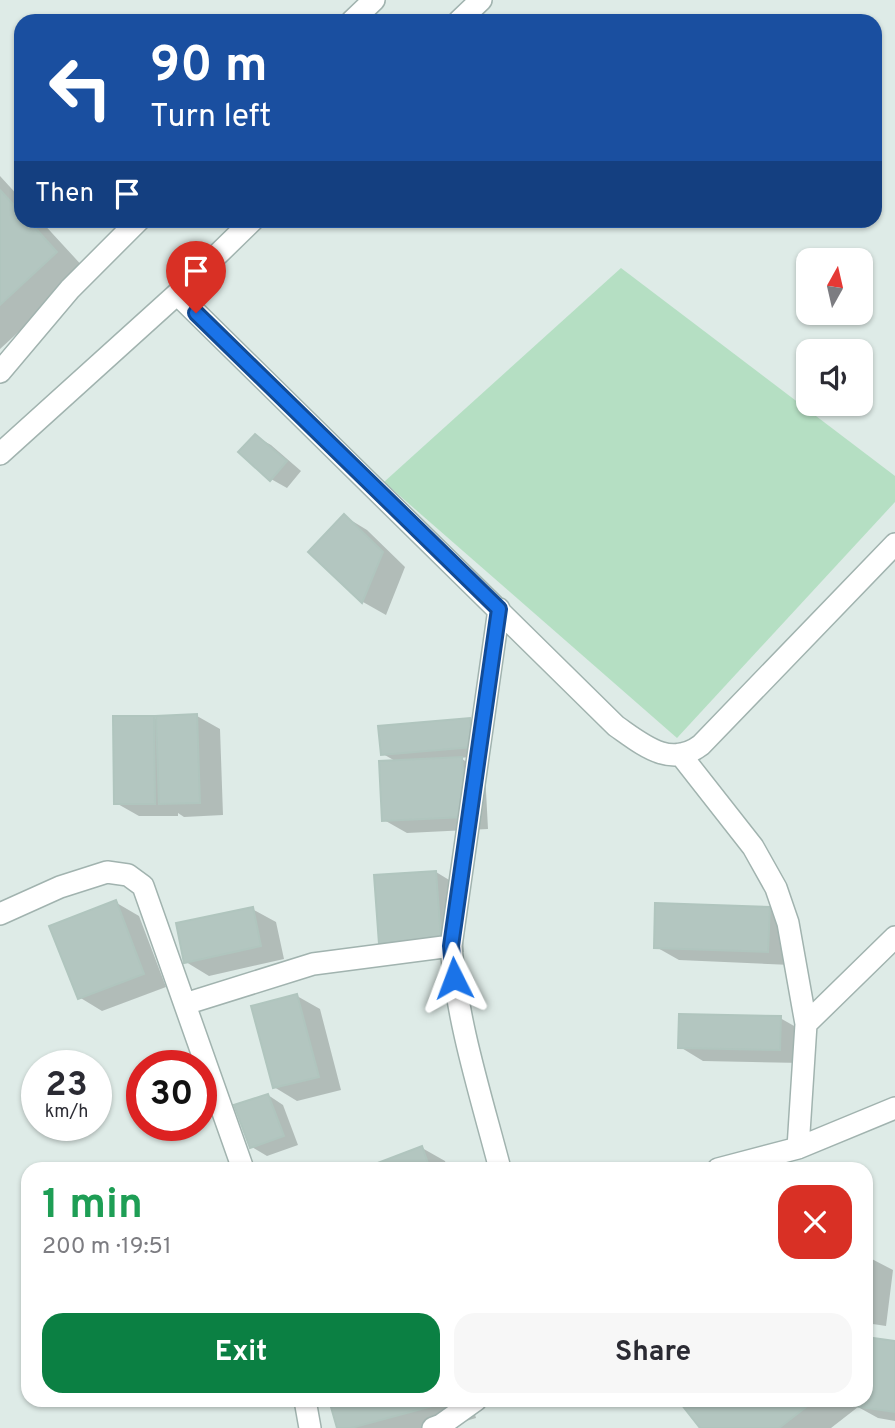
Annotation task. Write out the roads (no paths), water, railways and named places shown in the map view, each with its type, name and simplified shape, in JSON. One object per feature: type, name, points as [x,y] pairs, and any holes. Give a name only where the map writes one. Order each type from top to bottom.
[{"type":"street","points":[[359,14],[374,0]]},
{"type":"street","points":[[466,14],[481,0]]},
{"type":"street","points":[[0,372],[70,289],[131,228]]},
{"type":"street","points":[[0,454],[177,294],[245,228]]},
{"type":"street","points":[[177,294],[616,726],[651,750],[666,755],[680,754],[692,752],[701,745],[895,544]]},
{"type":"street","points":[[497,1162],[460,1010],[451,946],[499,609]]},
{"type":"street","points":[[680,754],[753,847],[776,888],[788,923],[806,1024],[798,1148]]},
{"type":"street","points":[[0,914],[71,883],[107,872],[128,875],[143,886],[241,1162]]},
{"type":"street","points":[[806,1024],[895,937]]},
{"type":"street","points":[[185,1004],[313,964],[451,946]]},
{"type":"street","points":[[745,1162],[798,1148],[895,1108]]},
{"type":"street","points":[[306,1407],[310,1428]]},
{"type":"street","points":[[438,1427],[466,1407]]}]
